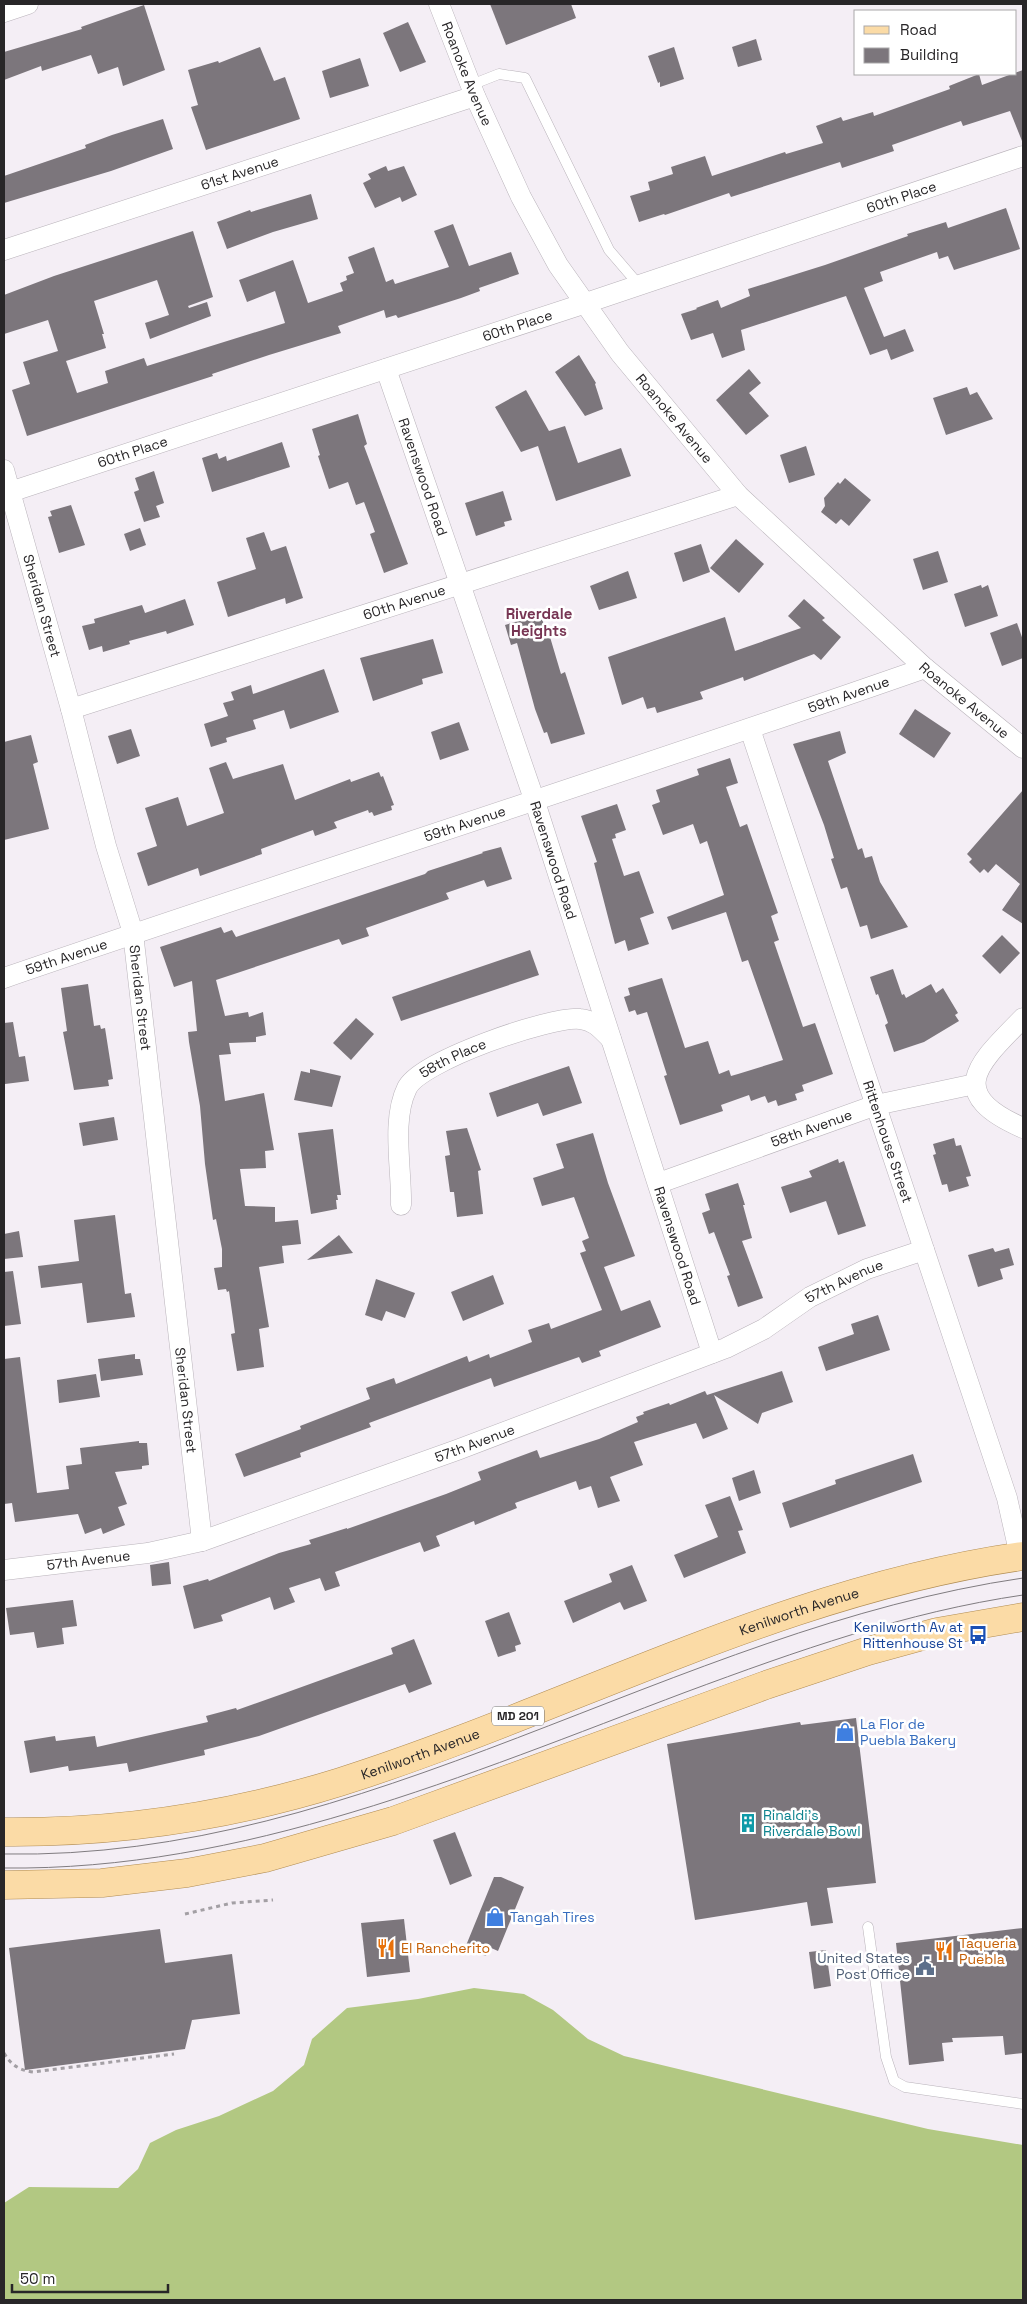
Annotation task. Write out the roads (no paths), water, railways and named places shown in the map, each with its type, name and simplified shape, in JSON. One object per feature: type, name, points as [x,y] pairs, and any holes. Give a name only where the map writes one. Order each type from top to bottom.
[{"type":"main road","name":"Kenilworth Avenue","points":[[4,1832],[79,1831],[162,1823],[256,1804],[337,1783],[456,1741],[702,1644],[818,1603],[934,1573],[1022,1556]]},
{"type":"main road","points":[[4,1885],[62,1885],[111,1882],[187,1873],[265,1858],[393,1821],[766,1685],[868,1651],[938,1632],[1023,1617]]},
{"type":"street","points":[[4,12],[28,4]]},
{"type":"street","name":"Roanoke Avenue","points":[[439,4],[473,91],[521,197],[542,238],[620,353],[738,495],[925,668],[1023,748]]},
{"type":"street","name":"61st Avenue","points":[[4,250],[473,91]]},
{"type":"street","name":"60th Place","points":[[10,492],[586,303],[1023,156]]},
{"type":"street","name":"Ravenswood Road","points":[[386,369],[534,799],[712,1353]]},
{"type":"street","name":"Sheridan Street","points":[[4,470],[71,709],[106,846],[133,933],[202,1541]]},
{"type":"street","name":"60th Avenue","points":[[71,709],[738,495]]},
{"type":"street","name":"59th Avenue","points":[[4,978],[534,799],[750,729],[925,668]]},
{"type":"street","name":"Rittenhouse Street","points":[[750,729],[1007,1498],[1022,1556]]},
{"type":"street","name":"58th Place","points":[[401,1205],[402,1179],[399,1149],[402,1101],[407,1088],[418,1075],[440,1062],[476,1047],[570,1019],[582,1018],[592,1021],[612,1041]]},
{"type":"street","points":[[1023,1018],[988,1053],[976,1073],[975,1084],[977,1093],[986,1107],[1001,1118],[1023,1128]]},
{"type":"street","name":"58th Avenue","points":[[658,1183],[876,1105],[975,1084]]},
{"type":"street","name":"57th Avenue","points":[[4,1570],[148,1554],[202,1541],[486,1440],[726,1348],[764,1329],[810,1296],[867,1269],[924,1250]]},
{"type":"lane","points":[[473,91],[499,74],[525,78],[609,250],[638,285]]},
{"type":"lane","points":[[868,1927],[886,2057],[894,2081],[905,2087],[1023,2104]]},
{"type":"tram line","points":[[4,1854],[137,1846],[266,1821],[393,1783],[767,1644],[894,1605],[1023,1578]]},
{"type":"tram line","points":[[4,1868],[93,1865],[180,1853],[267,1836],[437,1785],[686,1692],[852,1634],[979,1602],[1023,1595]]},
{"type":"place","name":"Kenilworth Av at Rittenhouse St","points":[[978,1635]]},
{"type":"place","name":"La Flor de Puebla Bakery","points":[[845,1732]]},
{"type":"place","name":"Rinaldi's Riverdale Bowl","points":[[748,1823]]},
{"type":"place","name":"Tangah Tires","points":[[495,1917]]},
{"type":"place","name":"El Rancherito","points":[[386,1948]]},
{"type":"place","name":"Taqueria Puebla","points":[[944,1951]]},
{"type":"place","name":"United States Post Office","points":[[925,1966]]},
{"type":"district","name":"Riverdale Heights","points":[[539,622]]}]
